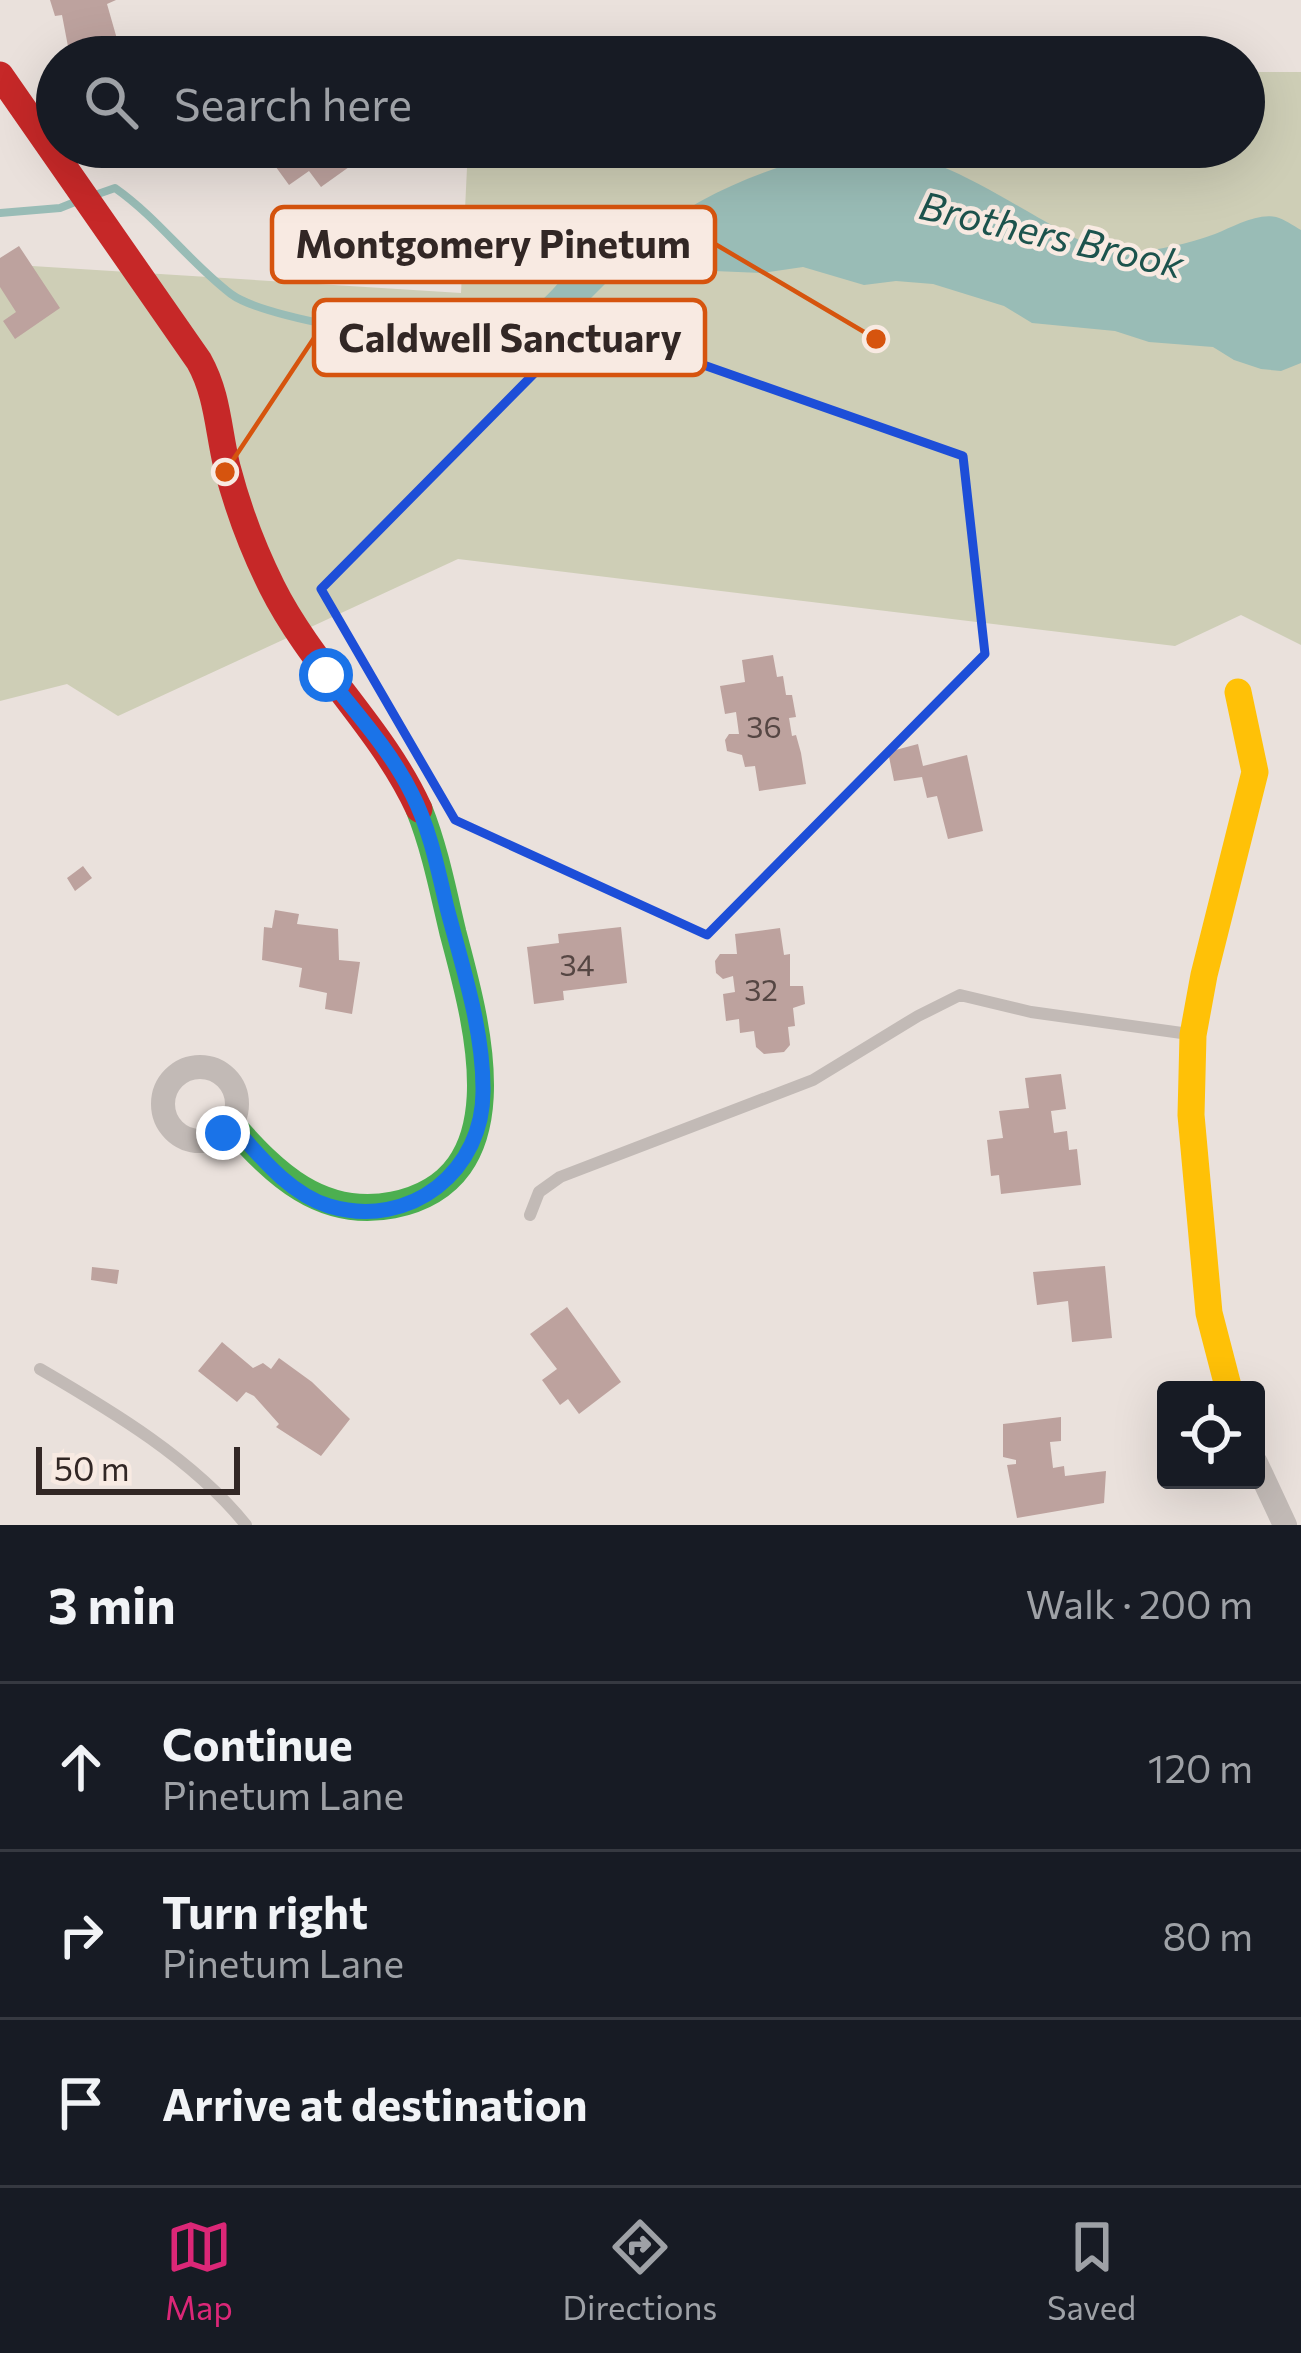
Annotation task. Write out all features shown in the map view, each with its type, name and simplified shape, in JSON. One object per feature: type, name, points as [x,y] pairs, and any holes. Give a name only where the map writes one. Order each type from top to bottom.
[{"type":"street","points":[[0,75],[36,127]]},
{"type":"street","points":[[65,168],[206,374],[247,529],[282,606],[413,795],[431,844],[464,973],[482,1068],[479,1132],[458,1171],[430,1196],[397,1208],[328,1205],[270,1168],[231,1124]]},
{"type":"street","points":[[1226,1381],[1209,1313],[1191,1115],[1193,1035],[1204,975],[1255,772],[1238,692]]},
{"type":"street","points":[[1265,1482],[1285,1525]]},
{"type":"lane","points":[[530,1215],[539,1192],[560,1178],[812,1080],[960,995],[1031,1012],[1193,1035]]},
{"type":"lane","points":[[40,1369],[147,1436],[246,1525]]},
{"type":"highlighted area","points":[[584,323],[963,456],[985,654],[707,935],[455,820],[321,589]]},
{"type":"green space","points":[[1265,72],[1301,72],[1301,645],[1241,615],[1175,646],[458,559],[118,716],[67,684],[0,701],[0,264],[461,293],[467,168],[1265,168]]},
{"type":"water","points":[[944,168],[1075,238],[1115,251],[1178,245],[1261,217],[1282,219],[1301,230],[1301,363],[1281,371],[1261,369],[1213,347],[1032,323],[1004,306],[933,284],[864,285],[803,267],[762,273],[642,268],[610,279],[576,313],[548,328],[472,346],[437,347],[429,340],[473,316],[523,314],[583,256],[613,236],[668,220],[775,169]]},
{"type":"building","points":[[50,0],[116,0],[107,4],[116,36],[66,36],[62,15],[55,16]]},
{"type":"building","points":[[277,168],[348,168],[321,187],[309,171],[289,185]]},
{"type":"building","points":[[19,246],[60,308],[15,339],[3,321],[16,312],[0,287],[0,258]]},
{"type":"building","points":[[773,655],[777,677],[783,676],[786,695],[792,695],[796,717],[789,718],[806,784],[759,791],[755,766],[745,767],[742,755],[727,751],[729,734],[739,734],[736,712],[725,714],[720,686],[745,682],[742,660]]},
{"type":"building","points":[[918,744],[923,766],[967,755],[983,831],[948,839],[937,796],[927,798],[922,777],[894,781],[888,752]]},
{"type":"building","points":[[83,866],[92,878],[75,891],[67,878]]},
{"type":"building","points":[[275,910],[299,914],[297,924],[338,929],[339,960],[360,962],[352,1014],[325,1009],[327,993],[299,987],[302,968],[262,960],[264,927],[272,928]]},
{"type":"building","points":[[621,927],[627,983],[563,991],[564,1000],[534,1004],[527,947],[559,943],[558,934]]},
{"type":"building","points":[[780,928],[784,955],[790,954],[790,986],[803,986],[805,1004],[793,1008],[790,1045],[784,1052],[764,1054],[756,1047],[754,1031],[740,1033],[739,1019],[726,1021],[723,994],[735,992],[733,976],[723,979],[716,973],[715,961],[720,954],[737,954],[735,934]]},
{"type":"building","points":[[1061,1074],[1066,1109],[1051,1111],[1054,1133],[1067,1131],[1069,1150],[1077,1149],[1081,1185],[1001,1194],[999,1175],[991,1176],[987,1140],[1003,1138],[999,1111],[1029,1108],[1025,1078]]},
{"type":"building","points":[[1105,1266],[1112,1338],[1072,1342],[1068,1301],[1037,1305],[1033,1272]]},
{"type":"building","points":[[92,1267],[119,1270],[117,1284],[91,1280]]},
{"type":"building","points":[[567,1307],[621,1382],[579,1414],[568,1399],[560,1405],[542,1380],[557,1369],[530,1334]]},
{"type":"building","points":[[222,1342],[253,1368],[263,1363],[271,1369],[279,1358],[350,1419],[321,1456],[276,1427],[279,1424],[254,1396],[246,1392],[237,1402],[198,1371]]},
{"type":"building","points":[[1061,1417],[1061,1441],[1050,1442],[1053,1468],[1064,1466],[1065,1476],[1106,1471],[1104,1503],[1017,1518],[1007,1465],[1016,1460],[1003,1457],[1003,1424]]},
{"type":"waterway","name":"Brothers Brook","points":[[95,195],[115,188],[215,281],[247,303],[331,325],[438,340]]},
{"type":"waterway","name":"Brothers Brook","points":[[0,213],[60,208],[75,202]]},
{"type":"traffic: fast","points":[[231,1124],[283,1175],[322,1199],[344,1205],[393,1205],[434,1190],[460,1164],[475,1131],[479,1052],[463,969],[419,809]]},
{"type":"traffic: slow","points":[[1227,1381],[1209,1313],[1191,1115],[1193,1035],[1204,975],[1255,772],[1238,692]]},
{"type":"traffic: jam","points":[[0,75],[36,127]]},
{"type":"traffic: jam","points":[[65,168],[199,361],[214,400],[236,498],[272,587],[307,644],[386,751],[419,809]]},
{"type":"place","name":"Montgomery Pinetum","points":[[876,339]]},
{"type":"place","name":"Caldwell Sanctuary","points":[[225,472]]},
{"type":"route","points":[[223,1133],[231,1124],[270,1168],[299,1189],[328,1205],[360,1209],[397,1208],[430,1196],[458,1171],[479,1132],[482,1068],[431,844],[413,795],[389,756],[326,675]]}]
